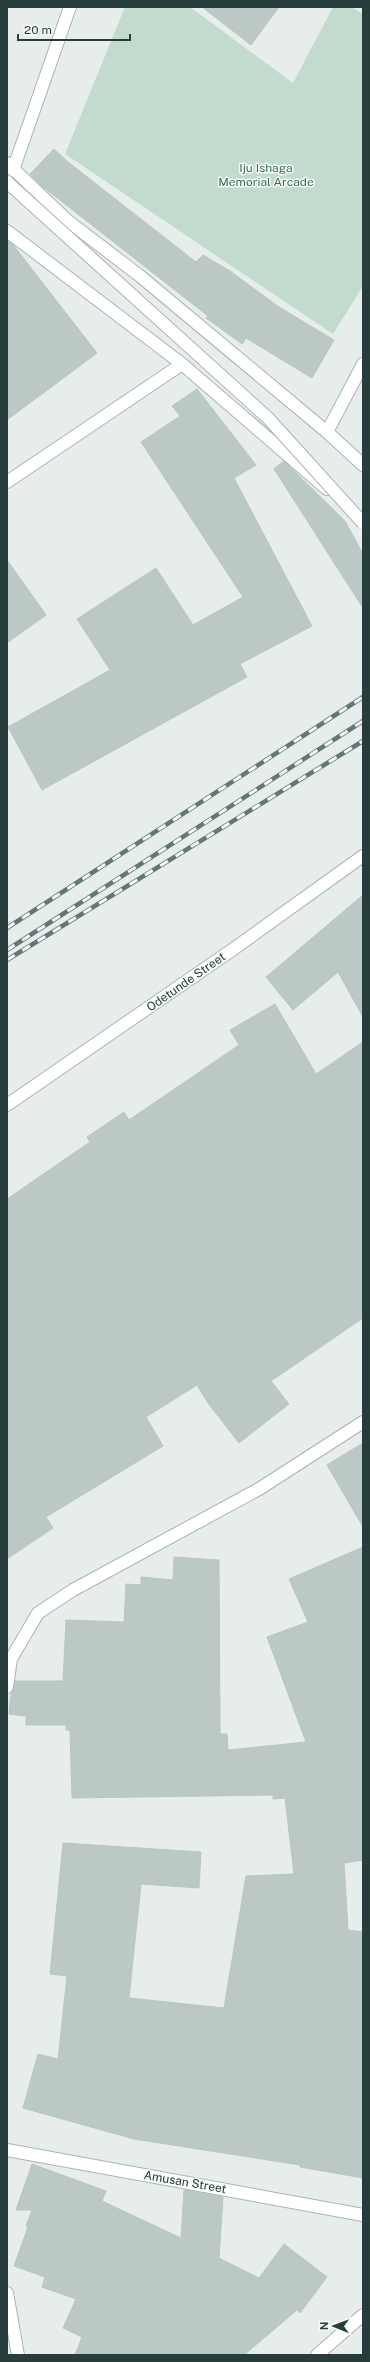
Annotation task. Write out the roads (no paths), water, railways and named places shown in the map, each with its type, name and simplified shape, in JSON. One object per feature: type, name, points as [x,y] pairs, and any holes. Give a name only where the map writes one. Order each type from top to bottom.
[{"type":"street","points":[[70,7],[10,166],[68,221],[140,276],[327,432],[363,465]]},
{"type":"street","points":[[7,182],[268,418],[363,523]]},
{"type":"street","points":[[7,231],[182,364],[363,519]]},
{"type":"street","points":[[7,482],[182,364]]},
{"type":"street","points":[[327,432],[363,364]]},
{"type":"street","name":"Odetunde Street","points":[[7,1105],[232,950],[363,856]]},
{"type":"street","points":[[7,1687],[11,1659],[38,1613],[72,1590],[260,1488],[363,1422]]},
{"type":"street","name":"Amusan Street","points":[[7,2150],[363,2215]]},
{"type":"street","points":[[7,2293],[18,2355]]},
{"type":"street","points":[[317,2355],[363,2315]]},
{"type":"railway","points":[[7,928],[363,697]]},
{"type":"railway","points":[[7,950],[363,721]]},
{"type":"railway","points":[[7,960],[363,741]]},
{"type":"park label","name":"Iju Ishaga Memorial Arcade","points":[[266,175]]}]
